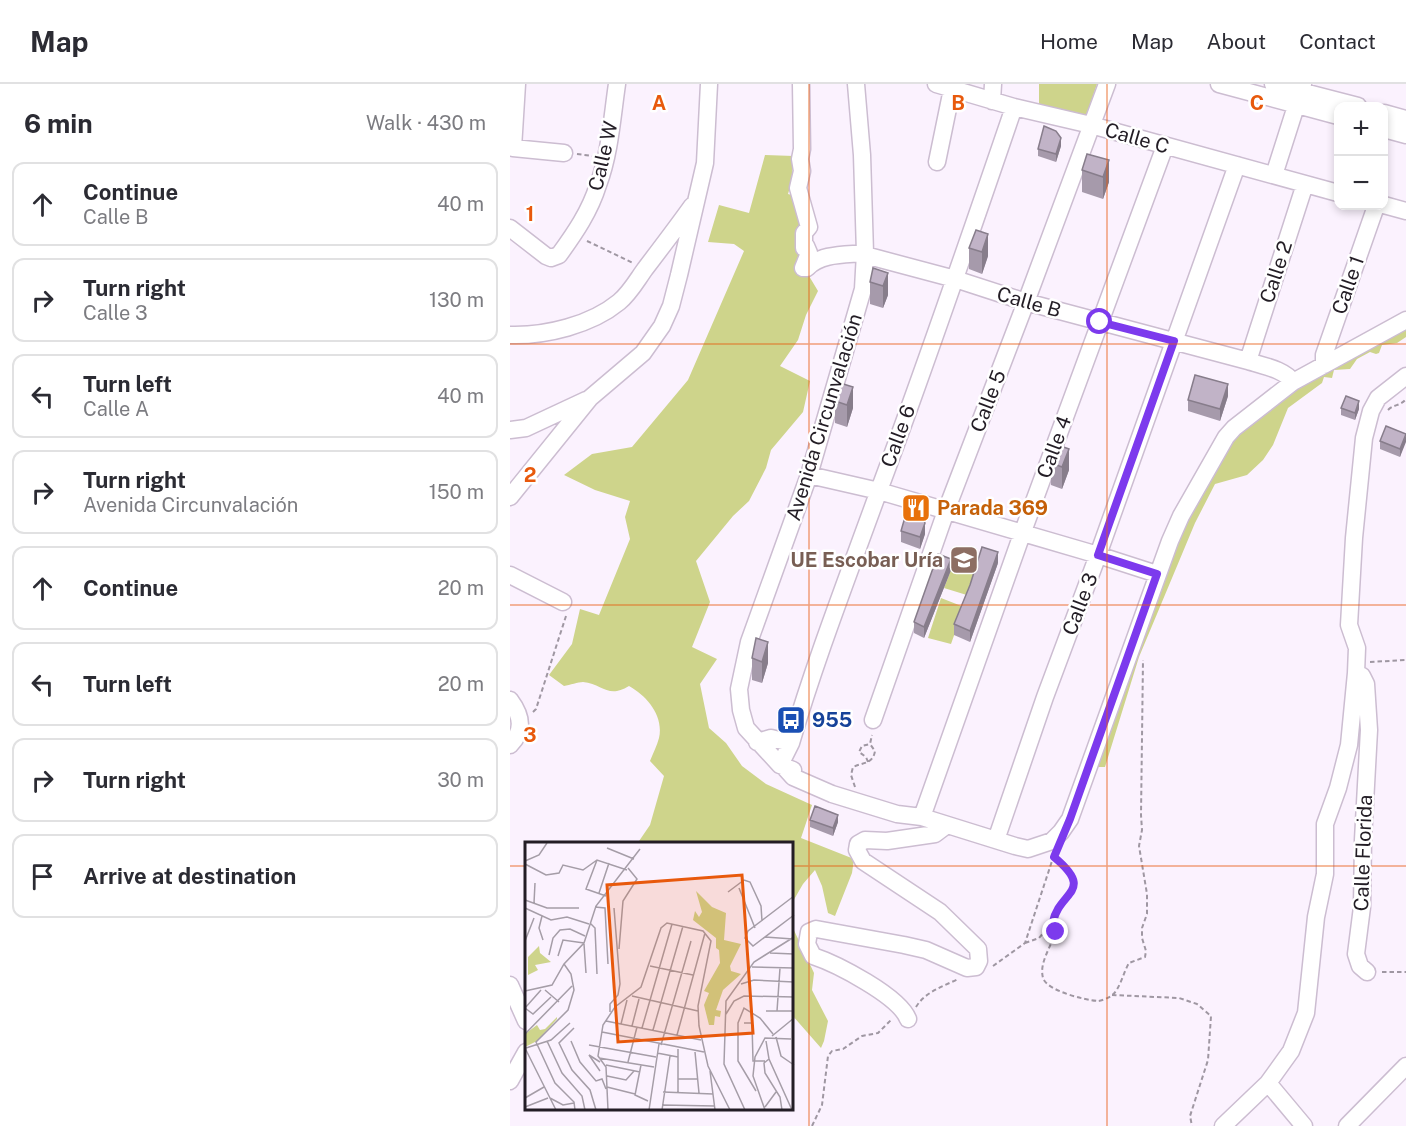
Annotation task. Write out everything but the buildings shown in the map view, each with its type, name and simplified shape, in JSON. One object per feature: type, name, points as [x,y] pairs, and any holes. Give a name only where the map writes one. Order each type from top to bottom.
[{"type":"street","points":[[517,84],[513,148],[564,153]]},
{"type":"street","name":"Calle W","points":[[510,228],[546,256],[552,258],[560,255],[588,210],[598,186],[607,157],[617,84]]},
{"type":"street","points":[[510,497],[590,398],[643,353],[662,326],[671,306],[705,163],[709,84]]},
{"type":"street","points":[[801,84],[802,149],[800,159],[802,171],[798,188],[809,227],[804,233],[804,248],[806,246],[809,253],[803,268],[824,258],[865,254]]},
{"type":"street","name":"Avenida Circunvalación","points":[[782,766],[746,728],[739,689],[749,642],[809,475],[863,289],[865,254],[862,155],[856,84]]},
{"type":"street","name":"Calle C","points":[[936,84],[952,89],[992,92],[1014,107],[1091,125],[1334,192]]},
{"type":"street","name":"Calle 5","points":[[873,720],[946,511],[1107,84]]},
{"type":"street","points":[[1219,84],[1300,93],[1334,114]]},
{"type":"street","points":[[1273,84],[1340,102]]},
{"type":"street","points":[[937,162],[952,89]]},
{"type":"street","points":[[1274,175],[1300,93]]},
{"type":"street","name":"Calle 6","points":[[782,766],[849,569],[955,279],[1014,107]]},
{"type":"street","points":[[1388,114],[1406,119]]},
{"type":"street","points":[[1388,130],[1406,135]]},
{"type":"street","name":"Calle 4","points":[[921,817],[1165,146]]},
{"type":"street","name":"Calle 3","points":[[996,840],[1045,697],[1237,165]]},
{"type":"street","name":"Calle 2","points":[[1248,361],[1305,184]]},
{"type":"street","points":[[510,335],[551,331],[580,323],[606,311],[621,300],[696,200]]},
{"type":"street","points":[[1388,206],[1406,211]]},
{"type":"street","name":"Calle 1","points":[[1324,365],[1324,355],[1375,210]]},
{"type":"street","name":"Calle B","points":[[865,254],[1026,302],[1248,361],[1276,370],[1293,382]]},
{"type":"street","points":[[782,766],[830,787],[1028,849],[1052,841],[1070,819],[1157,574],[1182,516],[1227,437],[1234,428],[1293,382],[1406,320]]},
{"type":"street","points":[[1223,1126],[1268,1083],[1291,1051],[1306,1013],[1316,917],[1324,874],[1325,824],[1338,788],[1348,745],[1357,668],[1357,648],[1349,625],[1354,538],[1364,438],[1371,411],[1378,398],[1406,376]]},
{"type":"street","points":[[510,430],[526,428],[590,398]]},
{"type":"street","points":[[809,475],[879,491],[1157,574]]},
{"type":"street","points":[[510,575],[563,603]]},
{"type":"street","name":"Calle Florida","points":[[1357,668],[1366,684],[1369,730],[1362,907],[1356,954],[1360,966],[1367,972]]},
{"type":"street","points":[[510,700],[520,720],[519,734],[510,746]]},
{"type":"street","points":[[757,742],[771,738],[791,743]]},
{"type":"street","points":[[909,1019],[895,1003],[854,974],[813,956],[807,944],[808,932],[816,929],[904,945],[926,950],[967,968],[976,967],[979,961],[978,949],[964,934],[940,912],[863,861],[857,850],[858,844],[865,840],[887,841],[934,834],[947,825]]},
{"type":"street","points":[[510,985],[525,1020]]},
{"type":"street","points":[[510,1081],[525,1054]]},
{"type":"street","points":[[1347,1126],[1406,1066]]},
{"type":"street","points":[[1268,1083],[1304,1126]]},
{"type":"path","points":[[564,153],[607,157]]},
{"type":"path","points":[[573,234],[646,269]]},
{"type":"path","points":[[520,720],[536,709],[569,606],[563,603]]},
{"type":"path","points":[[1113,995],[1129,963],[1145,957],[1146,951],[1142,928],[1147,914],[1147,894],[1139,846],[1142,830],[1143,652]]},
{"type":"path","points":[[1357,668],[1406,660]]},
{"type":"path","points":[[855,788],[851,775],[854,767],[868,763],[873,759],[875,751],[870,744],[862,746],[859,752],[866,757],[868,763]]},
{"type":"path","points":[[1025,943],[1058,848]]},
{"type":"path","points":[[992,967],[1025,943],[1039,939],[1053,922],[1055,913],[1072,893],[1074,885],[1071,875],[1054,857]]},
{"type":"path","points":[[1053,922],[1056,932],[1043,971],[1044,981],[1050,987],[1073,996],[1099,1001],[1113,995],[1179,998],[1197,1004],[1211,1016],[1208,1060],[1190,1116],[1192,1126]]},
{"type":"path","points":[[1367,972],[1406,972]]},
{"type":"path","points":[[812,1126],[822,1105],[828,1056],[832,1051],[843,1049],[862,1036],[878,1033],[894,1018],[909,1019],[921,999],[960,978]]},
{"type":"green space","points":[[1039,84],[1097,84],[1086,117],[1039,106]]},
{"type":"green space","points":[[765,155],[794,156],[788,194],[795,196],[802,221],[802,271],[809,276],[818,291],[806,315],[798,340],[780,366],[810,381],[803,412],[771,450],[766,468],[749,501],[733,516],[696,561],[710,602],[692,647],[717,659],[700,684],[709,728],[726,743],[742,766],[766,784],[812,805],[801,838],[854,859],[852,873],[835,916],[828,913],[822,886],[815,870],[794,900],[794,842],[638,842],[650,825],[664,776],[650,761],[660,730],[653,708],[642,695],[629,686],[622,690],[610,691],[583,682],[564,686],[549,675],[572,644],[580,609],[599,615],[630,539],[625,517],[630,501],[595,490],[564,475],[592,454],[632,447],[688,380],[744,251],[734,244],[708,242],[719,205],[749,213]]},
{"type":"green space","points":[[1406,327],[1406,337],[1397,343],[1382,345],[1379,353],[1370,352],[1357,359],[1350,369],[1334,370],[1332,378],[1324,377],[1322,383],[1288,408],[1273,445],[1263,460],[1247,475],[1215,484],[1195,523],[1139,657],[1105,767],[1092,767],[1182,525],[1231,438],[1302,383]]},
{"type":"green space","points":[[959,549],[982,559],[970,596],[944,588]]},
{"type":"green space","points":[[941,598],[964,607],[951,644],[928,638]]},
{"type":"green space","points":[[794,930],[814,973],[812,990],[828,1021],[821,1048],[794,1017]]},
{"type":"place","name":"Parada 369","points":[[916,508]]},
{"type":"place","name":"UE Escobar Uría","points":[[964,560]]},
{"type":"place","name":"955","points":[[791,720]]},
{"type":"route","points":[[1056,932],[1053,922],[1055,913],[1072,893],[1074,885],[1071,875],[1054,857],[1070,819],[1157,574],[1098,555],[1174,341],[1100,322]]}]
